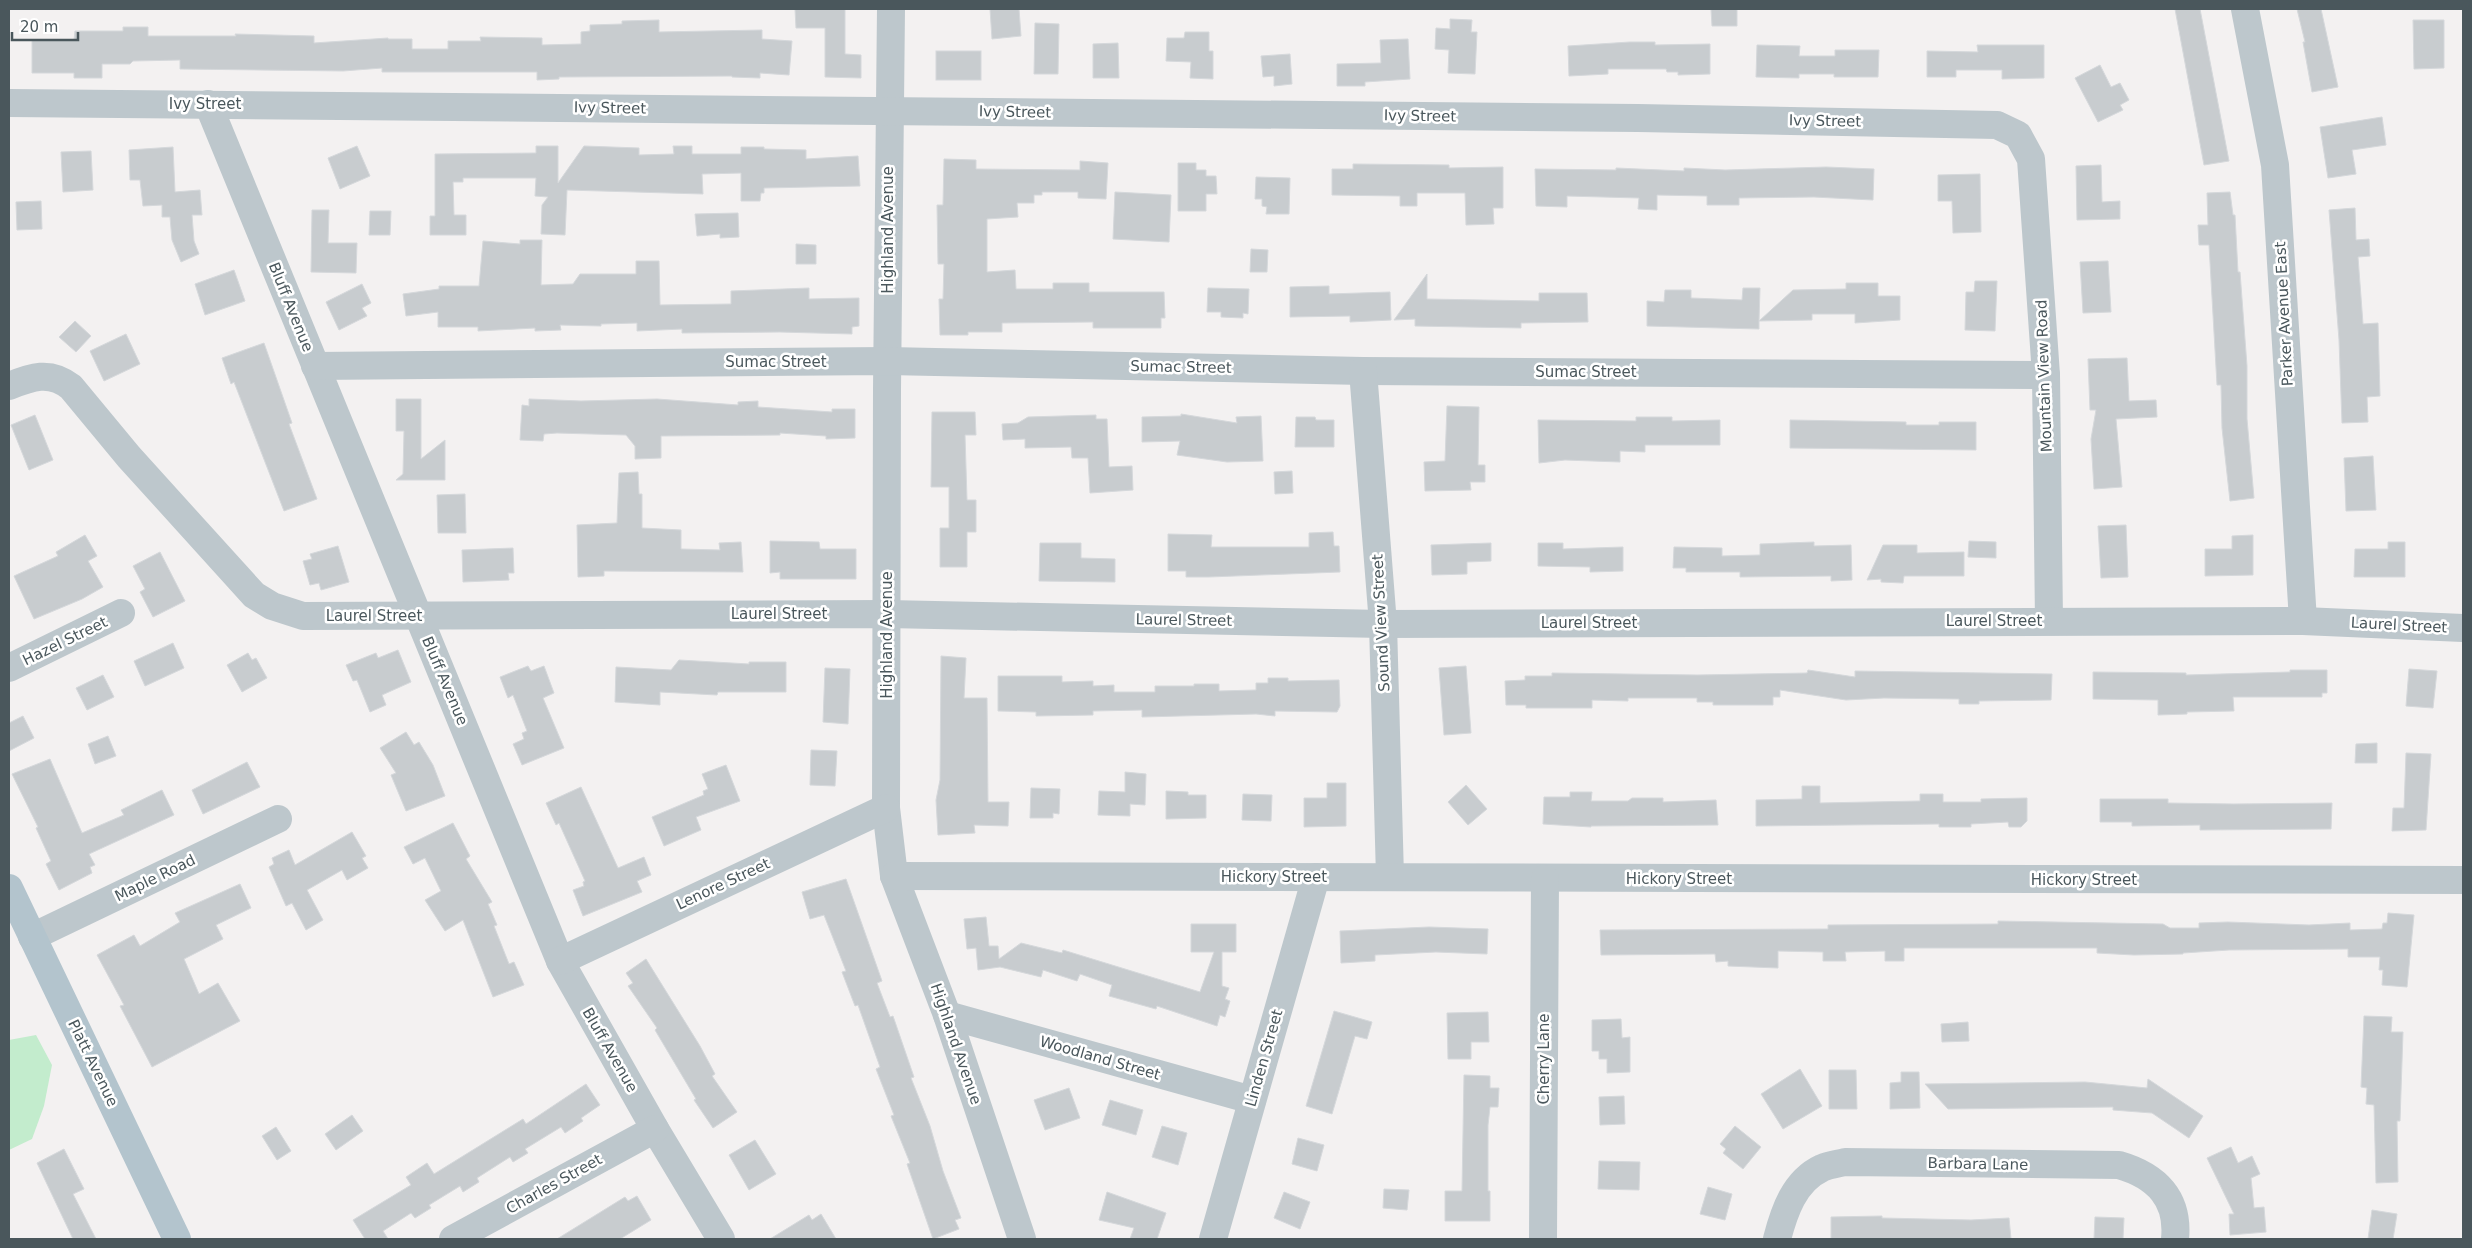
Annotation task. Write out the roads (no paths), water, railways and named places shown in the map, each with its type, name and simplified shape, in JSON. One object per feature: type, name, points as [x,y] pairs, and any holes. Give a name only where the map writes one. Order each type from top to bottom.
[{"type":"main road","name":"Platt Avenue","points":[[9,888],[177,1239]]},
{"type":"street","name":"Highland Avenue","points":[[891,9],[886,808],[894,876],[947,1015],[1022,1239]]},
{"type":"street","name":"Parker Avenue East","points":[[2246,9],[2275,165],[2303,621]]},
{"type":"street","name":"Ivy Street","points":[[9,103],[1628,118],[1998,124],[2018,135]]},
{"type":"street","name":"Bluff Avenue","points":[[208,104],[560,962],[655,1129],[721,1239]]},
{"type":"street","name":"Mountain View Road","points":[[2018,135],[2031,159],[2046,375],[2049,621]]},
{"type":"street","name":"Sumac Street","points":[[315,366],[888,361],[1363,370],[2046,375]]},
{"type":"street","name":"Sound View Street","points":[[1363,370],[1383,624],[1390,877]]},
{"type":"street","name":"Laurel Street","points":[[9,386],[34,377],[45,376],[63,380],[71,386],[129,458],[254,595],[272,606],[303,616],[887,614],[1383,624],[2303,621],[2463,628]]},
{"type":"street","name":"Hazel Street","points":[[9,668],[121,613]]},
{"type":"street","name":"Lenore Street","points":[[560,962],[886,808]]},
{"type":"street","name":"Maple Road","points":[[32,937],[278,819]]},
{"type":"street","name":"Hickory Street","points":[[894,876],[2463,880]]},
{"type":"street","name":"Linden Street","points":[[1213,1239],[1316,877]]},
{"type":"street","name":"Cherry Lane","points":[[1543,1239],[1545,878]]},
{"type":"street","name":"Woodland Street","points":[[947,1015],[1252,1100]]},
{"type":"street","name":"Charles Street","points":[[453,1239],[655,1129]]},
{"type":"street","name":"Barbara Lane","points":[[1776,1239],[1787,1205],[1802,1183],[1821,1168],[1845,1162],[2120,1165],[2136,1170],[2152,1179],[2163,1191],[2172,1206],[2176,1221],[2175,1239]]}]
